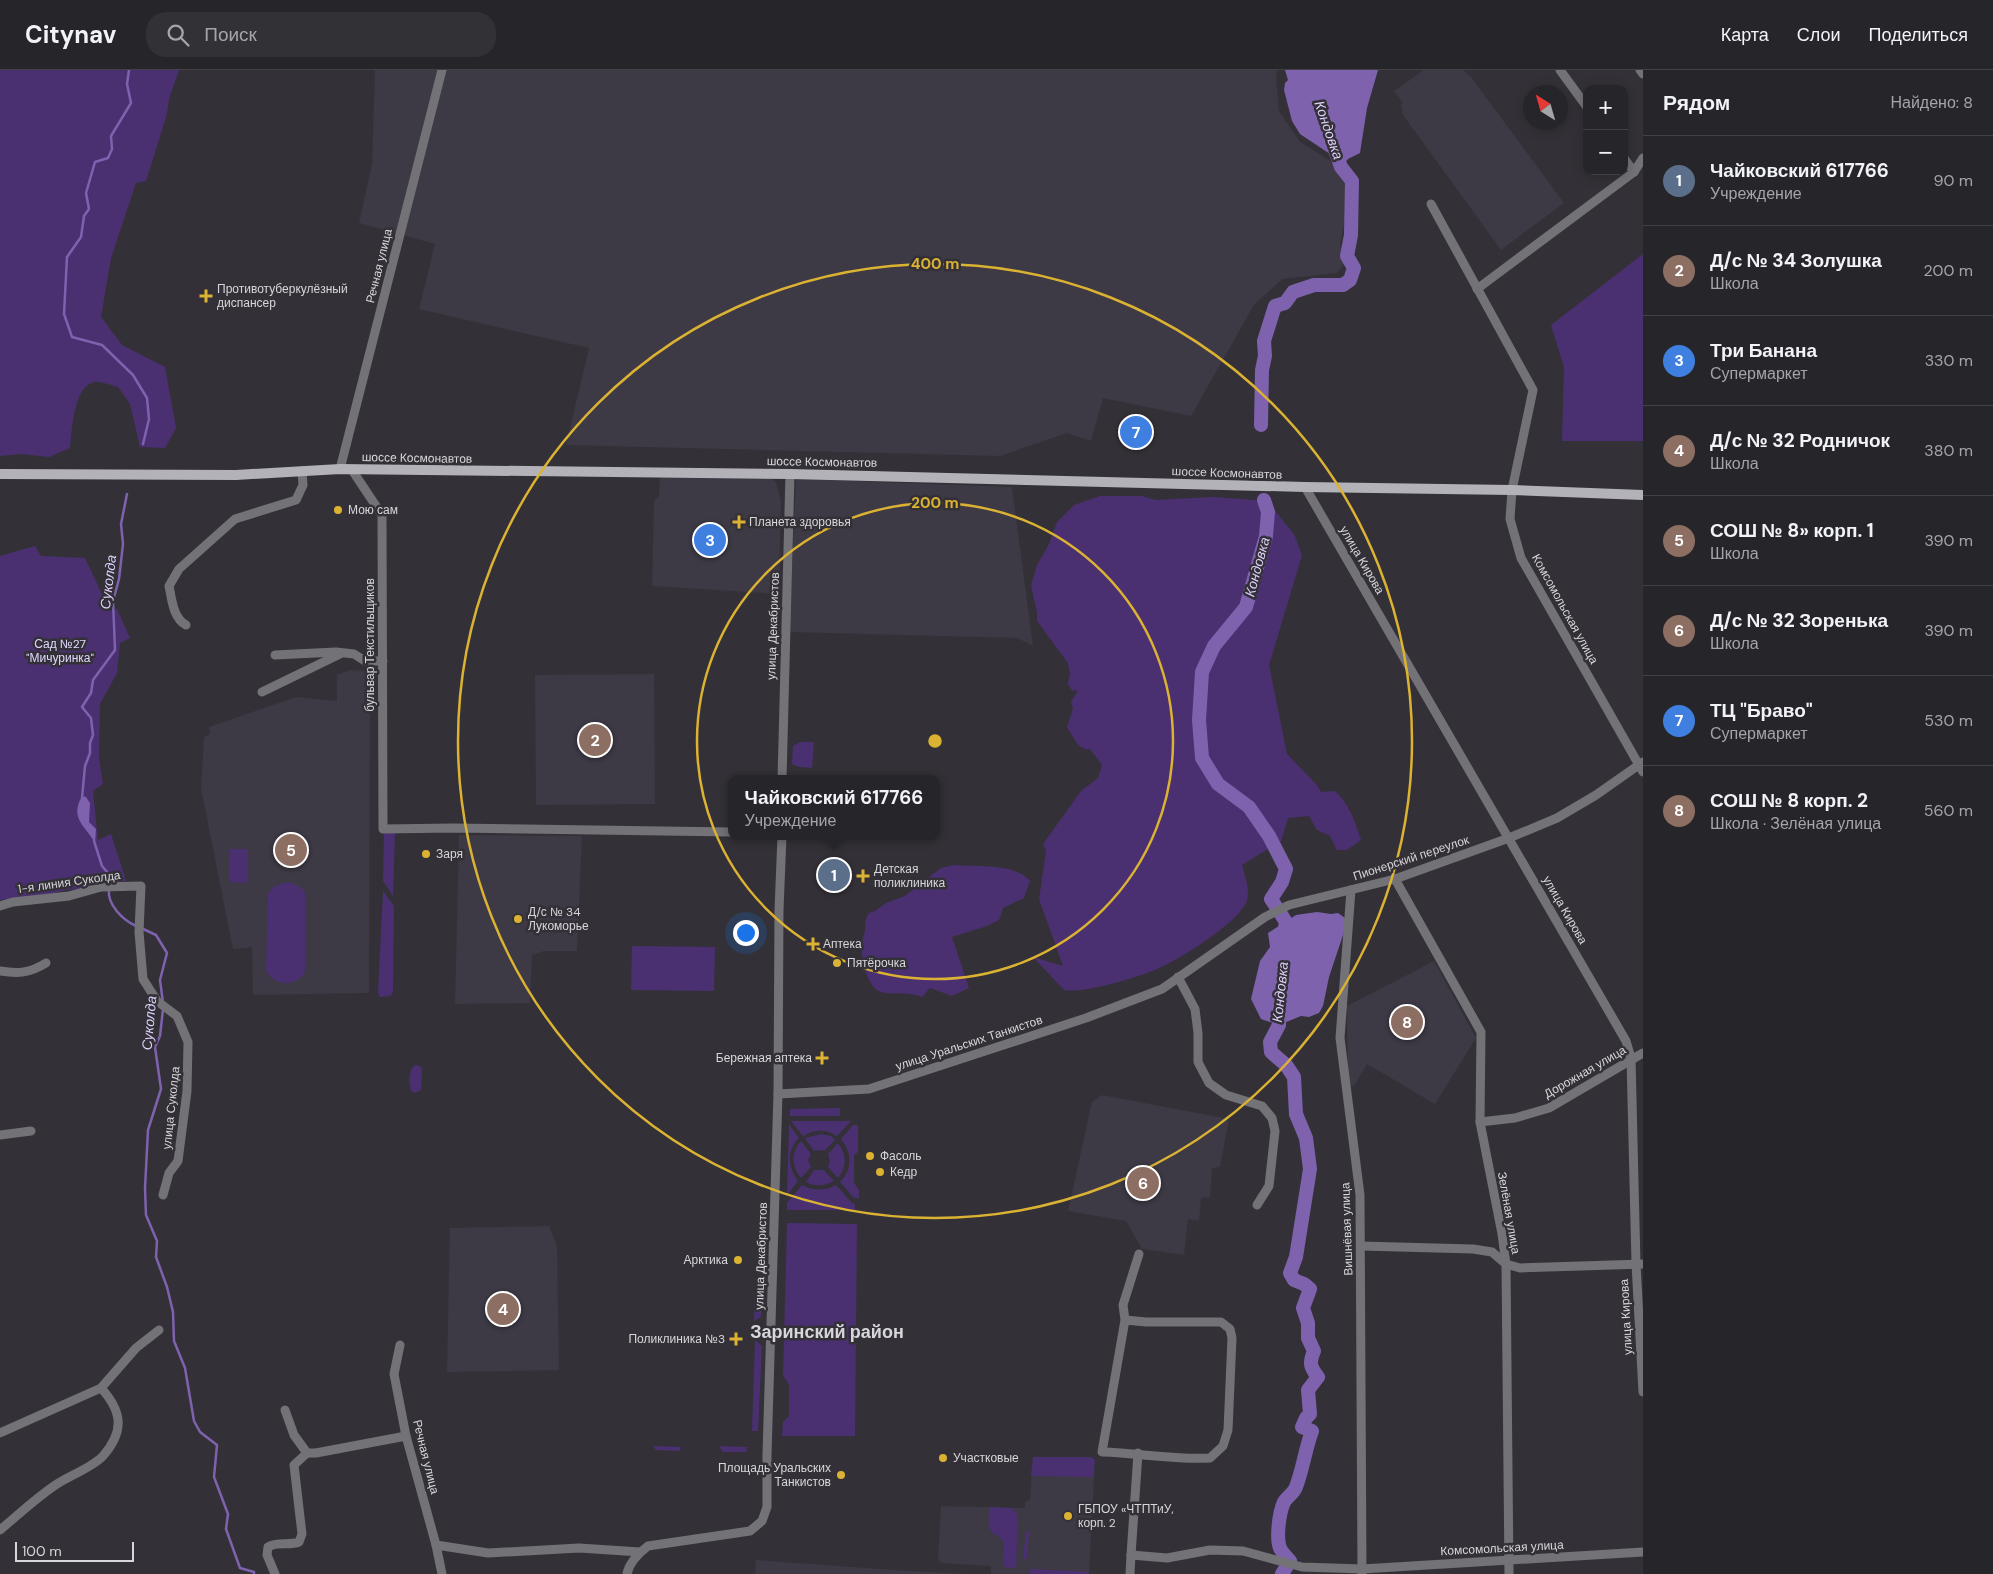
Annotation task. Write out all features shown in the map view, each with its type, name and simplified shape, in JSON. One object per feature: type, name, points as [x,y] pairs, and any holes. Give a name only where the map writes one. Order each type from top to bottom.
[{"type":"main road","name":"шоссе Космонавтов","points":[[0,474],[226,475],[340,469],[790,474],[1305,487],[1512,490],[1643,495]]},
{"type":"street","name":"Речная улица","points":[[340,469],[442,70]]},
{"type":"street","points":[[1560,70],[1583,102]]},
{"type":"street","points":[[1640,70],[1643,74]]},
{"type":"street","points":[[1477,289],[1634,172],[1643,158]]},
{"type":"street","points":[[1628,164],[1634,172]]},
{"type":"street","name":"Комсомольская улица","points":[[1431,204],[1533,390],[1512,490],[1510,519],[1521,558],[1642,766]]},
{"type":"street","name":"бульвар Текстильщиков","points":[[352,470],[382,515],[383,829],[453,828],[728,832]]},
{"type":"street","points":[[186,625],[181,622],[173,608],[169,586],[179,569],[235,519],[296,500],[303,485],[302,471]]},
{"type":"street","name":"улица Декабристов","points":[[782,775],[790,474]]},
{"type":"street","name":"улица Кирова","points":[[1305,487],[1626,1041],[1631,1058],[1643,1392]]},
{"type":"street","points":[[275,655],[342,653],[354,654],[365,661],[383,661]]},
{"type":"street","points":[[262,692],[342,653]]},
{"type":"street","name":"Пионерский переулок","points":[[1162,989],[1265,917],[1289,905],[1395,879],[1509,838],[1557,818],[1642,766]]},
{"type":"street","name":"улица Декабристов","points":[[640,1552],[648,1546],[750,1531],[762,1521],[767,1507],[778,1094],[779,910],[782,840]]},
{"type":"street","name":"Зелёная улица","points":[[1395,879],[1481,1032],[1480,1122],[1506,1264],[1509,1574]]},
{"type":"street","name":"1-я линия Суколда","points":[[0,906],[13,902],[69,896],[101,888],[141,886]]},
{"type":"street","name":"улица Суколда","points":[[141,886],[139,932],[143,979],[157,1001],[176,1016],[188,1042],[187,1091],[178,1161],[170,1173],[163,1195]]},
{"type":"street","name":"Вишнёвая улица","points":[[1351,890],[1340,1038],[1360,1195],[1362,1571]]},
{"type":"street","points":[[0,971],[9,973],[33,972],[46,963]]},
{"type":"street","points":[[1178,977],[1195,1009],[1198,1033],[1198,1062],[1209,1083],[1226,1095],[1262,1106],[1272,1118],[1275,1131],[1269,1186],[1257,1204]]},
{"type":"street","name":"улица Уральских Танкистов","points":[[778,1094],[869,1089],[1086,1018],[1162,989]]},
{"type":"street","name":"Дорожная улица","points":[[1480,1122],[1515,1118],[1549,1108],[1631,1058],[1643,1053]]},
{"type":"street","points":[[0,1134],[31,1131]]},
{"type":"street","points":[[1361,1246],[1472,1249],[1492,1252],[1506,1264],[1520,1268],[1639,1264]]},
{"type":"street","points":[[1125,1320],[1146,1322],[1221,1322],[1230,1329],[1232,1338],[1228,1430],[1223,1446],[1210,1458],[1185,1460],[1138,1453],[1102,1452],[1125,1320],[1123,1305],[1139,1254]]},
{"type":"street","points":[[0,1433],[101,1388],[136,1348],[159,1330]]},
{"type":"street","name":"Речная улица","points":[[400,1345],[394,1374],[406,1436],[436,1545],[442,1574]]},
{"type":"street","points":[[0,1530],[54,1486],[103,1456],[114,1438],[120,1422],[116,1408],[101,1388]]},
{"type":"street","points":[[285,1410],[294,1435],[307,1453]]},
{"type":"street","points":[[275,1574],[267,1555],[268,1547],[272,1544],[293,1544],[299,1542],[302,1534],[294,1465],[307,1453],[316,1453],[406,1436]]},
{"type":"street","points":[[1130,1574],[1138,1453]]},
{"type":"street","points":[[436,1545],[488,1553],[579,1548],[640,1552]]},
{"type":"street","points":[[1131,1555],[1167,1558],[1210,1550],[1243,1551],[1288,1563],[1301,1570],[1362,1571]]},
{"type":"street","points":[[627,1574],[628,1568],[640,1552]]},
{"type":"street","name":"Комсомольская улица","points":[[1362,1571],[1643,1552]]},
{"type":"shaded area","points":[[375,70],[1277,70],[1279,111],[1300,142],[1329,160],[1352,185],[1340,244],[1345,263],[1337,273],[1282,279],[1254,305],[1191,416],[1103,398],[1091,441],[1067,433],[1000,456],[566,445],[589,348],[419,309],[435,244],[359,223],[372,164]]},
{"type":"shaded area","points":[[1424,70],[1463,70],[1471,77],[1564,203],[1501,250],[1403,115],[1401,105],[1403,103],[1394,91]]},
{"type":"shaded area","points":[[660,475],[770,476],[776,483],[781,501],[779,594],[652,586],[654,501],[659,496]]},
{"type":"shaded area","points":[[796,479],[1012,487],[1033,646],[1017,638],[789,632]]},
{"type":"shaded area","points":[[350,670],[370,671],[369,993],[253,995],[252,947],[233,949],[201,788],[204,737],[210,734],[209,727],[296,697],[337,701],[337,675]]},
{"type":"shaded area","points":[[654,674],[655,804],[536,805],[535,675]]},
{"type":"shaded area","name":"Д/с № 34 Лукоморье","points":[[459,835],[582,836],[577,951],[544,951],[532,955],[530,1003],[455,1004]]},
{"type":"shaded area","points":[[1434,961],[1476,1038],[1435,1104],[1367,1064],[1354,1086],[1348,1085],[1347,1006]]},
{"type":"shaded area","points":[[1102,1095],[1229,1119],[1220,1167],[1212,1168],[1210,1197],[1201,1198],[1199,1221],[1188,1219],[1184,1255],[1142,1249],[1126,1221],[1068,1211],[1092,1102]]},
{"type":"shaded area","points":[[549,1226],[557,1247],[559,1370],[447,1372],[450,1228]]},
{"type":"shaded area","points":[[1033,1457],[1091,1457],[1095,1460],[1089,1574],[991,1574],[991,1566],[942,1563],[938,1560],[941,1506],[1025,1508],[1025,1502],[1030,1499]]},
{"type":"shaded area","points":[[756,1560],[909,1571],[965,1574],[755,1574]]},
{"type":"green space","points":[[0,70],[179,70],[146,181],[136,183],[111,258],[101,317],[122,345],[165,367],[176,428],[165,448],[140,447],[130,404],[118,387],[95,382],[88,385],[82,391],[78,400],[70,448],[49,457],[21,454],[0,456]]},
{"type":"green space","points":[[1643,254],[1643,441],[1562,441],[1564,367],[1551,325]]},
{"type":"green space","points":[[1100,496],[1142,496],[1156,500],[1213,497],[1267,501],[1294,534],[1302,555],[1269,665],[1287,754],[1316,784],[1321,792],[1335,791],[1340,796],[1351,813],[1361,840],[1347,850],[1337,850],[1330,836],[1317,830],[1309,816],[1288,818],[1281,841],[1242,865],[1248,889],[1246,903],[1231,921],[1219,931],[1179,958],[1157,969],[1111,984],[1073,991],[1064,990],[1033,957],[1063,966],[1039,899],[1046,851],[1043,844],[1081,791],[1098,778],[1102,765],[1090,749],[1082,748],[1079,745],[1067,727],[1073,709],[1071,702],[1078,690],[1072,691],[1068,684],[1070,674],[1068,663],[1037,621],[1037,612],[1031,586],[1037,565],[1049,544],[1057,522],[1074,505]]},
{"type":"green space","name":"Сад №27 \"Мичуринка\"","points":[[35,546],[41,556],[85,558],[110,611],[117,609],[130,638],[120,643],[117,673],[100,704],[99,758],[103,784],[93,791],[98,840],[111,834],[126,881],[91,885],[91,882],[81,881],[82,889],[66,890],[38,897],[0,900],[0,556]]},
{"type":"green space","points":[[800,742],[814,742],[812,768],[799,767],[792,764],[793,746]]},
{"type":"green space","points":[[384,831],[395,832],[393,896],[383,881]]},
{"type":"green space","points":[[229,849],[248,849],[248,883],[229,882]]},
{"type":"green space","points":[[954,865],[994,867],[1015,871],[1024,875],[1030,881],[1024,898],[1003,908],[999,920],[987,926],[952,937],[969,988],[952,996],[930,988],[922,997],[910,994],[886,993],[877,990],[867,975],[862,954],[862,941],[867,915],[886,903],[905,896],[941,868]]},
{"type":"green space","points":[[288,882],[299,886],[305,892],[305,971],[297,980],[285,983],[274,979],[266,970],[268,893],[275,886]]},
{"type":"green space","points":[[383,891],[394,906],[393,992],[390,996],[380,997],[378,993]]},
{"type":"green space","points":[[632,946],[715,947],[714,991],[631,990]]},
{"type":"green space","points":[[415,1065],[420,1066],[422,1070],[421,1090],[415,1093],[411,1091],[410,1073]]},
{"type":"green space","points":[[840,1108],[840,1116],[790,1116],[790,1109]]},
{"type":"green space","points":[[791,1121],[851,1121],[837,1136],[829,1132],[820,1131],[803,1136]]},
{"type":"green space","points":[[789,1124],[799,1138],[790,1154],[790,1165],[798,1181],[787,1195]]},
{"type":"green space","points":[[853,1125],[858,1125],[858,1152],[854,1155],[854,1183],[859,1190],[859,1198],[854,1198],[840,1182],[847,1172],[850,1161],[845,1144],[841,1139]]},
{"type":"green space","points":[[821,1134],[831,1136],[835,1140],[824,1151],[814,1151],[805,1138]]},
{"type":"green space","points":[[801,1141],[811,1154],[808,1160],[811,1167],[801,1178],[795,1169],[794,1155]]},
{"type":"green space","points":[[838,1143],[845,1161],[843,1170],[838,1178],[828,1167],[830,1161],[828,1154]]},
{"type":"green space","points":[[814,1170],[824,1170],[834,1181],[820,1185],[806,1182]]},
{"type":"green space","points":[[802,1185],[819,1190],[836,1185],[855,1204],[855,1210],[787,1210],[787,1203]]},
{"type":"green space","points":[[787,1223],[857,1224],[855,1436],[782,1436],[783,1422],[789,1416],[789,1384],[783,1376]]},
{"type":"green space","points":[[755,1299],[762,1299],[761,1317],[754,1321]]},
{"type":"green space","points":[[755,1340],[762,1346],[758,1431],[752,1431]]},
{"type":"green space","points":[[653,1446],[681,1447],[680,1451],[656,1450]]},
{"type":"green space","points":[[719,1446],[747,1447],[746,1452],[723,1452]]},
{"type":"green space","points":[[1033,1457],[1091,1457],[1095,1460],[1093,1477],[1031,1476]]},
{"type":"green space","points":[[989,1507],[1012,1508],[1018,1515],[1016,1568],[1003,1567],[1004,1544],[999,1536],[993,1534],[989,1528]]},
{"type":"green space","points":[[1026,1531],[1029,1532],[1027,1559],[1023,1559]]},
{"type":"green space","points":[[1030,1569],[1089,1572],[1088,1574],[1030,1574]]},
{"type":"water","points":[[1285,70],[1378,70],[1367,108],[1360,153],[1348,159],[1341,167],[1333,156],[1300,134],[1292,121],[1284,90],[1285,83],[1288,80]]},
{"type":"water","points":[[82,796],[86,797],[90,803],[89,822],[96,829],[95,843],[80,822],[78,816],[78,804]]},
{"type":"water","points":[[1317,912],[1338,913],[1345,918],[1347,923],[1329,977],[1323,1006],[1319,1013],[1309,1017],[1301,1016],[1279,1025],[1261,1019],[1251,999],[1260,961],[1270,947],[1268,933],[1296,915]]},
{"type":"waterway","name":"Суколда","points":[[129,70],[127,84],[131,103],[111,136],[112,149],[108,158],[95,162],[86,193],[89,209],[84,216],[81,237],[67,257],[64,314],[72,337],[102,345],[133,375],[147,398],[149,419],[143,444]]},
{"type":"waterway","name":"Кондовка","points":[[1261,425],[1262,370],[1265,356],[1264,341],[1275,306],[1285,303],[1293,292],[1314,285],[1343,285],[1350,280],[1354,268],[1347,256],[1351,235],[1352,181],[1341,167],[1335,150]]},
{"type":"waterway","name":"Суколда","points":[[82,798],[85,766],[90,753],[90,743],[93,735],[91,718],[82,707],[91,693],[93,680],[115,650],[113,601],[119,579],[123,544],[121,524],[127,494]]},
{"type":"waterway","name":"Кондовка","points":[[1264,500],[1268,512],[1266,536],[1246,607],[1214,646],[1202,672],[1199,720],[1202,758],[1218,784],[1249,807],[1269,836],[1286,869],[1282,882],[1271,899],[1286,922],[1283,940]]},
{"type":"waterway","name":"Суколда","points":[[94,841],[102,866],[113,879],[110,884]]},
{"type":"waterway","name":"Суколда","points":[[109,889],[113,906],[126,920],[136,926]]},
{"type":"waterway","name":"Суколда","points":[[141,928],[156,935],[167,953],[160,980],[163,1003]]},
{"type":"waterway","name":"Кондовка","points":[[1279,1007],[1279,1025],[1270,1042],[1271,1052],[1286,1065],[1294,1077],[1296,1114],[1306,1138],[1310,1169],[1296,1257],[1290,1273],[1294,1280],[1310,1289],[1303,1308],[1308,1323],[1308,1338],[1314,1351],[1311,1365],[1318,1377],[1308,1390],[1310,1414],[1302,1427],[1312,1431],[1296,1487],[1284,1502],[1279,1519],[1280,1548],[1290,1561],[1282,1574]]},
{"type":"waterway","name":"Суколда","points":[[163,1009],[160,1036],[155,1047],[161,1089],[148,1130],[145,1188],[146,1215],[157,1241],[156,1257],[167,1287],[173,1312],[174,1341],[185,1368],[194,1421],[200,1432],[217,1445],[214,1477],[228,1514],[226,1529],[240,1568],[254,1572],[254,1574]]},
{"type":"place","name":"Противотуберкулёзный диспансер","points":[[206,296]]},
{"type":"place","name":"ТЦ \"Браво\"","points":[[1136,432]]},
{"type":"place","name":"Мою сам","points":[[338,510]]},
{"type":"place","name":"Планета здоровья","points":[[739,522]]},
{"type":"place","name":"Три Банана","points":[[710,540]]},
{"type":"place","name":"Д/с № 34 Золушка","points":[[595,740]]},
{"type":"place","name":"СОШ № 8» корп. 1","points":[[291,850]]},
{"type":"place","name":"Заря","points":[[426,854]]},
{"type":"place","name":"Чайковский 617766","points":[[834,875]]},
{"type":"place","name":"Детская поликлиника","points":[[863,876]]},
{"type":"place","name":"Д/с № 34 Лукоморье","points":[[518,919]]},
{"type":"place","name":"Аптека","points":[[813,944]]},
{"type":"place","name":"Пятёрочка","points":[[837,963]]},
{"type":"place","name":"СОШ № 8 корп. 2","points":[[1407,1022]]},
{"type":"place","name":"Бережная аптека","points":[[822,1058]]},
{"type":"place","name":"Фасоль","points":[[870,1156]]},
{"type":"place","name":"Кедр","points":[[880,1172]]},
{"type":"place","name":"Д/с № 32 Зоренька","points":[[1143,1183]]},
{"type":"place","name":"Арктика","points":[[738,1260]]},
{"type":"place","name":"Д/с № 32 Родничок","points":[[503,1309]]},
{"type":"place","name":"Поликлиника №3","points":[[736,1339]]},
{"type":"place","name":"Участковые","points":[[943,1458]]},
{"type":"place","name":"Площадь Уральских Танкистов","points":[[841,1475]]},
{"type":"place","name":"ГБПОУ «ЧТПТиУ, корп. 2","points":[[1068,1516]]},
{"type":"district","name":"Заринский район","points":[[827,1332]]}]
